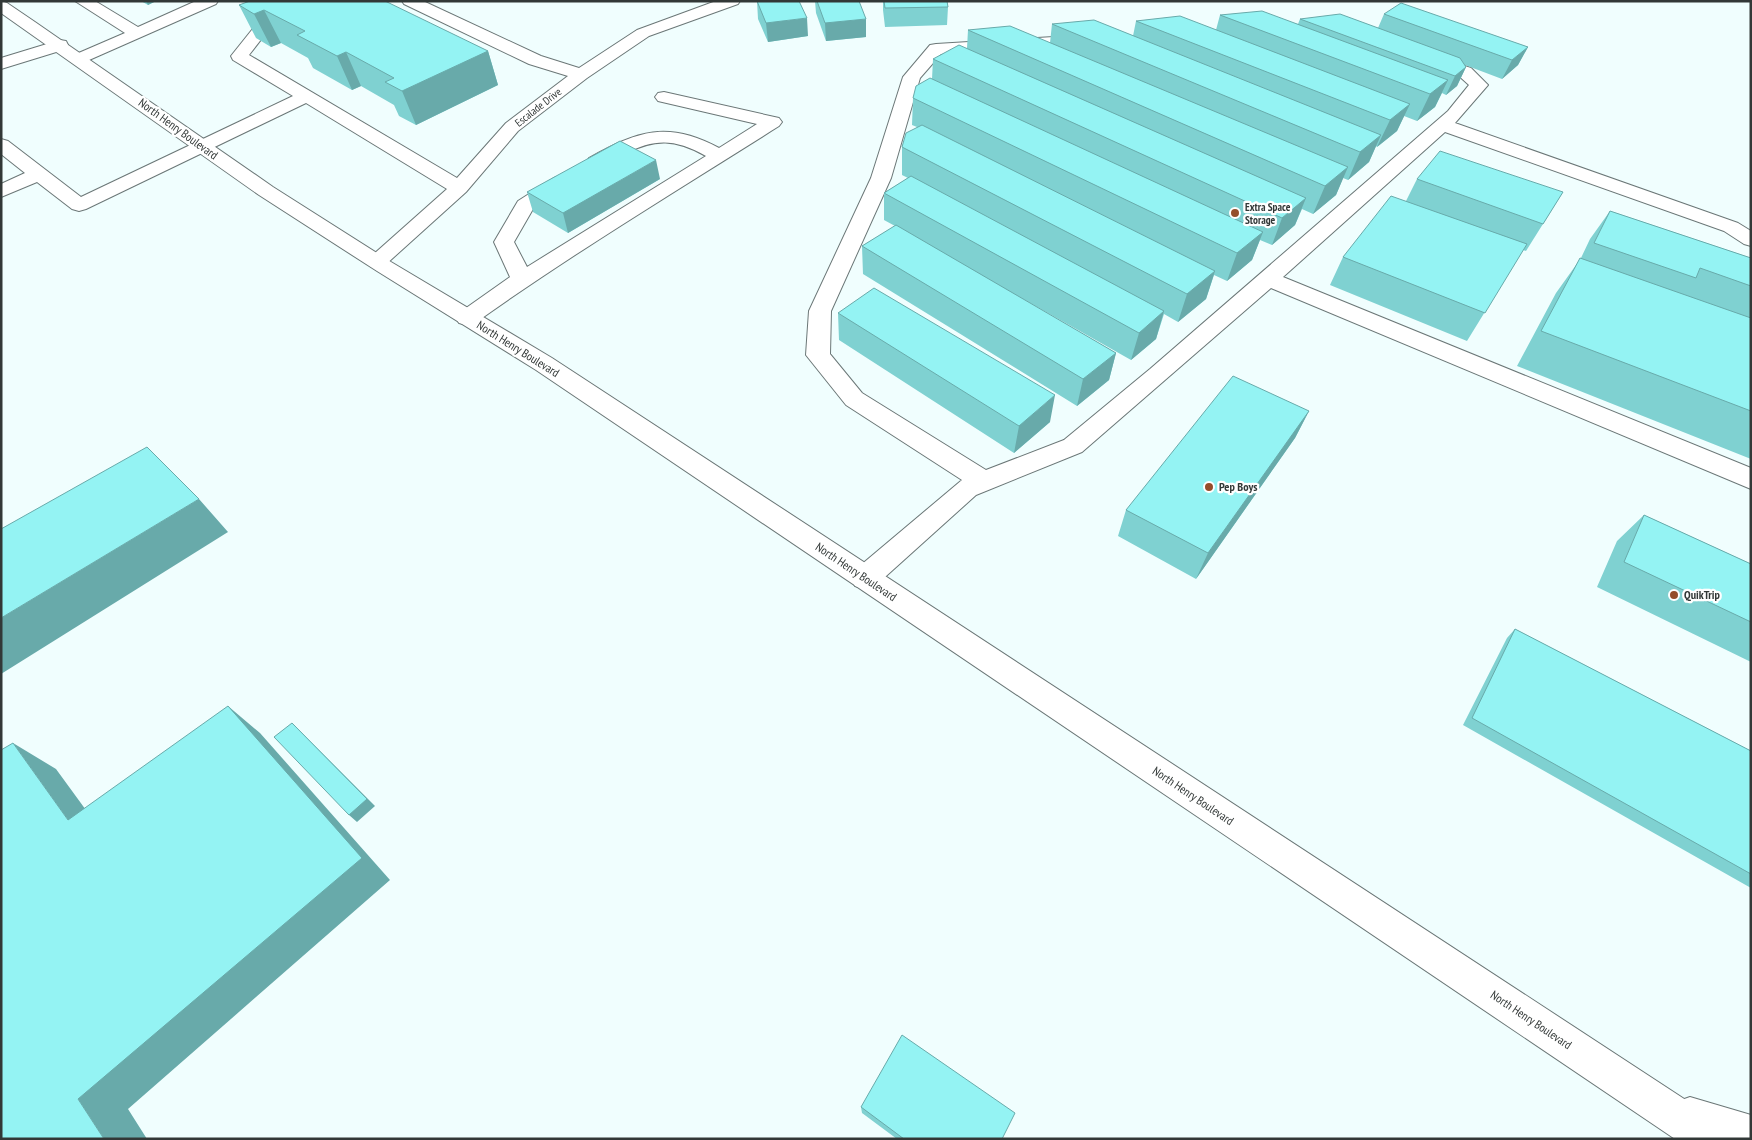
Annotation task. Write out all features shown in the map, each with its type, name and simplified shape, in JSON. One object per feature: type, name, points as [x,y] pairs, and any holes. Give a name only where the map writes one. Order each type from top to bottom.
[{"type":"main road","points":[[83,1],[138,33]]},
{"type":"main road","points":[[80,59],[210,1]]},
{"type":"main road","points":[[283,1],[239,56],[459,188]]},
{"type":"main road","points":[[410,1],[535,60],[580,74]]},
{"type":"main road","name":"Escalade Drive","points":[[377,261],[459,188],[512,127],[580,74],[643,33],[732,1]]},
{"type":"main road","name":"North Henry Boulevard","points":[[1,6],[80,59],[200,146],[377,261],[544,364],[1710,1139]]},
{"type":"main road","points":[[984,482],[854,399],[818,355],[820,311],[881,178],[912,77],[936,49],[1103,39]]},
{"type":"main road","points":[[1,64],[60,45]]},
{"type":"main road","points":[[865,578],[967,488],[1073,446],[1442,125],[1480,85],[1465,72],[1410,53]]},
{"type":"main road","points":[[1,145],[79,205],[305,96]]},
{"type":"main road","points":[[468,318],[522,279],[773,122],[664,96]]},
{"type":"main road","points":[[1442,125],[1731,227],[1751,240]]},
{"type":"main road","points":[[522,279],[504,242],[525,205],[579,171],[618,150],[652,136],[688,140],[720,156]]},
{"type":"main road","points":[[1,191],[39,174]]},
{"type":"main road","points":[[1267,278],[1751,479]]},
{"type":"main road","points":[[1662,1107],[1751,1135]]},
{"type":"building","points":[[250,1],[385,1],[488,51],[402,91],[385,82],[394,78],[346,52],[337,56],[297,35],[305,31],[264,10],[254,14],[239,5]]},
{"type":"building","points":[[757,1],[799,1],[807,18],[766,23]]},
{"type":"building","points":[[817,1],[859,1],[866,19],[825,23]]},
{"type":"building","points":[[884,1],[947,1],[948,7],[885,8]]},
{"type":"building","points":[[1401,3],[1528,47],[1512,60],[1384,14]]},
{"type":"building","points":[[1262,11],[1448,80],[1430,94],[1220,15]]},
{"type":"building","points":[[1340,14],[1460,58],[1466,67],[1455,76],[1300,19]]},
{"type":"building","points":[[1180,16],[1410,104],[1390,120],[1136,21]]},
{"type":"building","points":[[1094,20],[1381,135],[1360,152],[1052,24]]},
{"type":"building","points":[[1010,26],[1348,167],[1325,186],[968,30]]},
{"type":"building","points":[[959,45],[1306,198],[1282,218],[933,59]]},
{"type":"building","points":[[930,78],[1263,232],[1237,253],[913,98],[916,86]]},
{"type":"building","points":[[922,125],[1215,271],[1187,294],[902,147],[906,133]]},
{"type":"building","points":[[620,141],[656,160],[563,213],[527,192]]},
{"type":"building","points":[[1440,151],[1563,192],[1543,224],[1417,179]]},
{"type":"building","points":[[911,176],[1164,311],[1139,333],[884,193]]},
{"type":"building","points":[[1391,196],[1527,244],[1485,313],[1343,257]]},
{"type":"building","points":[[1610,211],[1751,258],[1751,286],[1700,268],[1696,278],[1594,243]]},
{"type":"building","points":[[896,225],[1116,353],[1083,379],[862,246]]},
{"type":"building","points":[[1580,258],[1751,318],[1751,411],[1541,331]]},
{"type":"building","points":[[874,288],[1055,395],[1019,426],[838,313]]},
{"type":"building","name":"Pep Boys","points":[[1233,376],[1309,411],[1208,553],[1126,510]]},
{"type":"building","points":[[147,447],[199,499],[1,618],[1,529]]},
{"type":"building","points":[[1644,515],[1751,564],[1751,622],[1624,562]]},
{"type":"building","points":[[1515,629],[1751,751],[1751,874],[1472,718]]},
{"type":"building","points":[[228,706],[362,858],[78,1099],[104,1139],[1,1139],[1,750],[13,743],[68,820]]},
{"type":"building","points":[[292,723],[367,799],[349,815],[274,737]]},
{"type":"building","points":[[902,1035],[1015,1113],[1002,1139],[904,1139],[861,1107]]},
{"type":"place","name":"Extra Space Storage","points":[[1235,213]]},
{"type":"place","name":"Pep Boys","points":[[1209,487]]},
{"type":"place","name":"QuikTrip","points":[[1674,595]]}]
